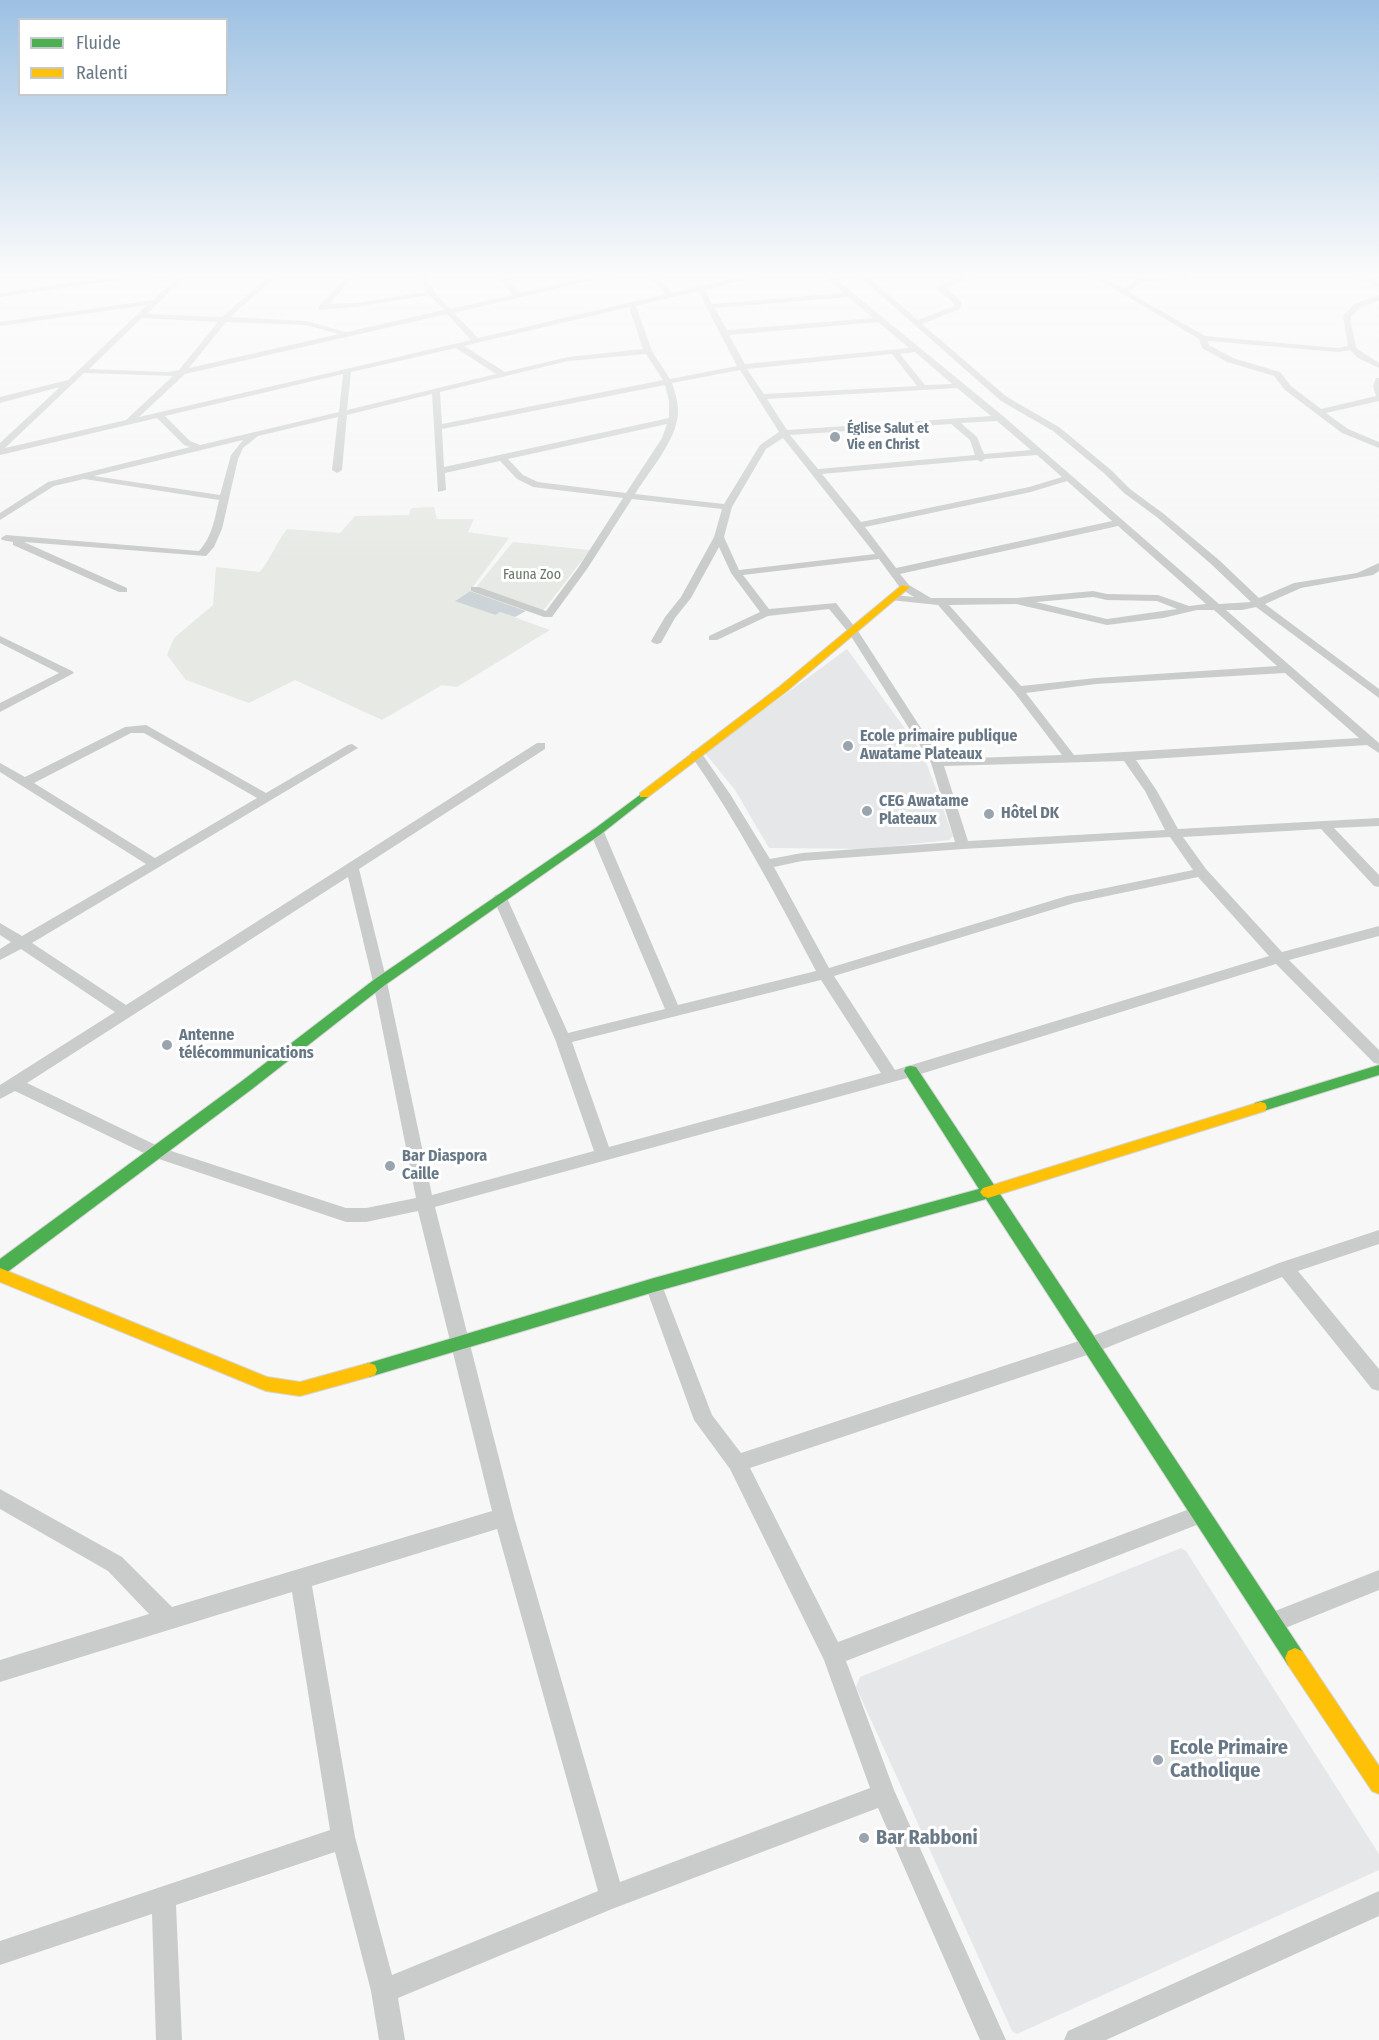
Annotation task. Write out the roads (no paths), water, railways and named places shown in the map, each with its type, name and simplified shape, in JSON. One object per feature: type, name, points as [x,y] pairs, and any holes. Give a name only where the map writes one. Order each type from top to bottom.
[{"type":"street","points":[[0,450],[83,371],[167,374],[190,370]]},
{"type":"street","points":[[0,450],[351,370]]},
{"type":"street","points":[[497,370],[504,375]]},
{"type":"street","points":[[0,517],[51,484],[197,447],[524,370]]},
{"type":"street","points":[[475,589],[548,615],[597,545],[666,438],[673,420],[673,401],[668,382],[660,370]]},
{"type":"street","points":[[439,427],[726,370]]},
{"type":"street","points":[[744,370],[784,433],[859,525],[905,587],[935,602],[1018,690],[1070,758]]},
{"type":"street","points":[[909,370],[922,387]]},
{"type":"street","points":[[939,370],[1068,478],[1374,745]]},
{"type":"street","points":[[970,370],[1004,399],[1056,429],[1108,472],[1127,491],[1161,516],[1215,562],[1258,603],[1379,695]]},
{"type":"street","points":[[1264,370],[1277,374],[1288,388],[1345,431],[1379,445]]},
{"type":"street","points":[[337,470],[347,371]]},
{"type":"street","points":[[130,421],[182,372]]},
{"type":"street","points":[[1319,412],[1379,397],[1377,386],[1379,380]]},
{"type":"street","points":[[0,400],[72,382]]},
{"type":"street","points":[[761,397],[957,386]]},
{"type":"street","points":[[436,391],[441,490]]},
{"type":"street","points":[[345,402],[371,408]]},
{"type":"street","points":[[158,414],[187,443],[197,447]]},
{"type":"street","points":[[657,641],[670,617],[686,598],[719,537],[727,507],[763,447],[784,433],[1033,416]]},
{"type":"street","points":[[441,471],[673,420]]},
{"type":"street","points":[[953,421],[974,439],[981,459]]},
{"type":"street","points":[[3,537],[201,555],[212,545],[223,498],[240,447],[256,435]]},
{"type":"street","points":[[814,472],[981,459],[1037,452]]},
{"type":"street","points":[[502,458],[520,477],[536,484],[727,507]]},
{"type":"street","points":[[79,477],[223,498]]},
{"type":"street","points":[[859,525],[1030,489],[1068,478]]},
{"type":"street","points":[[894,573],[1118,523]]},
{"type":"street","points":[[3,537],[123,590]]},
{"type":"street","points":[[719,537],[736,573],[766,613]]},
{"type":"street","points":[[736,573],[881,556]]},
{"type":"street","points":[[1016,601],[1107,622],[1163,615],[1185,608],[1242,607],[1258,603],[1298,585],[1357,576],[1369,573],[1379,566]]},
{"type":"street","points":[[0,1268],[247,1085],[380,982],[597,832],[783,689],[905,587]]},
{"type":"street","points":[[894,598],[935,602],[1016,601],[1093,594],[1107,597],[1158,598],[1185,608]]},
{"type":"street","points":[[713,638],[766,613],[832,605],[853,631],[936,763],[963,845]]},
{"type":"street","points":[[0,639],[68,673],[0,708]]},
{"type":"street","points":[[1018,690],[1096,681],[1287,669]]},
{"type":"street","points":[[26,782],[129,730],[138,728],[146,729],[267,799]]},
{"type":"street","points":[[936,763],[1128,757],[1374,745]]},
{"type":"street","points":[[0,1093],[125,1011],[353,870],[541,746]]},
{"type":"street","points":[[0,955],[352,748]]},
{"type":"street","points":[[696,754],[724,794],[766,864],[825,974],[891,1076]]},
{"type":"street","points":[[1128,757],[1200,872],[1279,958],[1379,1059]]},
{"type":"street","points":[[0,767],[154,863]]},
{"type":"street","points":[[766,864],[802,857],[963,845],[1379,822]]},
{"type":"street","points":[[1325,826],[1379,883]]},
{"type":"street","points":[[597,832],[673,1011]]},
{"type":"street","points":[[353,870],[380,982],[425,1203],[504,1517],[612,1898]]},
{"type":"street","points":[[563,1039],[825,974],[1072,899],[1200,872]]},
{"type":"street","points":[[500,898],[563,1039],[603,1153]]},
{"type":"street","points":[[0,928],[125,1011]]},
{"type":"street","points":[[14,1084],[156,1152],[346,1215],[366,1215],[425,1203],[911,1071],[1279,958],[1379,931]]},
{"type":"street","points":[[0,1275],[266,1384],[300,1389],[654,1285],[990,1192],[1379,1070]]},
{"type":"street","points":[[911,1071],[1089,1346],[1379,1784]]},
{"type":"street","points":[[737,1463],[1089,1346],[1285,1268],[1379,1237]]},
{"type":"street","points":[[1285,1268],[1379,1383]]},
{"type":"street","points":[[654,1285],[704,1420],[737,1463],[833,1655],[884,1794],[993,2040]]},
{"type":"street","points":[[0,1498],[115,1564],[168,1619]]},
{"type":"street","points":[[833,1655],[1200,1514]]},
{"type":"street","points":[[0,1671],[504,1517]]},
{"type":"street","points":[[300,1579],[343,1837],[384,1991],[392,2040]]},
{"type":"street","points":[[1273,1622],[1379,1580]]},
{"type":"street","points":[[384,1991],[612,1898],[884,1794]]},
{"type":"street","points":[[0,1953],[343,1837]]},
{"type":"street","points":[[164,1896],[170,2040]]},
{"type":"street","points":[[1077,2040],[1379,1903]]},
{"type":"place","name":"Église Salut et Vie en Christ","points":[[835,437]]},
{"type":"place","name":"Ecole primaire publique Awatame Plateaux","points":[[848,746]]},
{"type":"place","name":"CEG Awatame Plateaux","points":[[867,811]]},
{"type":"place","name":"Hôtel DK","points":[[989,814]]},
{"type":"place","name":"Antenne télécommunications","points":[[167,1045]]},
{"type":"place","name":"Bar Diaspora Caille","points":[[390,1166]]},
{"type":"place","name":"Ecole Primaire Catholique","points":[[1158,1760]]},
{"type":"place","name":"Bar Rabboni","points":[[864,1838]]},
{"type":"park label","name":"Fauna Zoo","points":[[532,575]]}]
